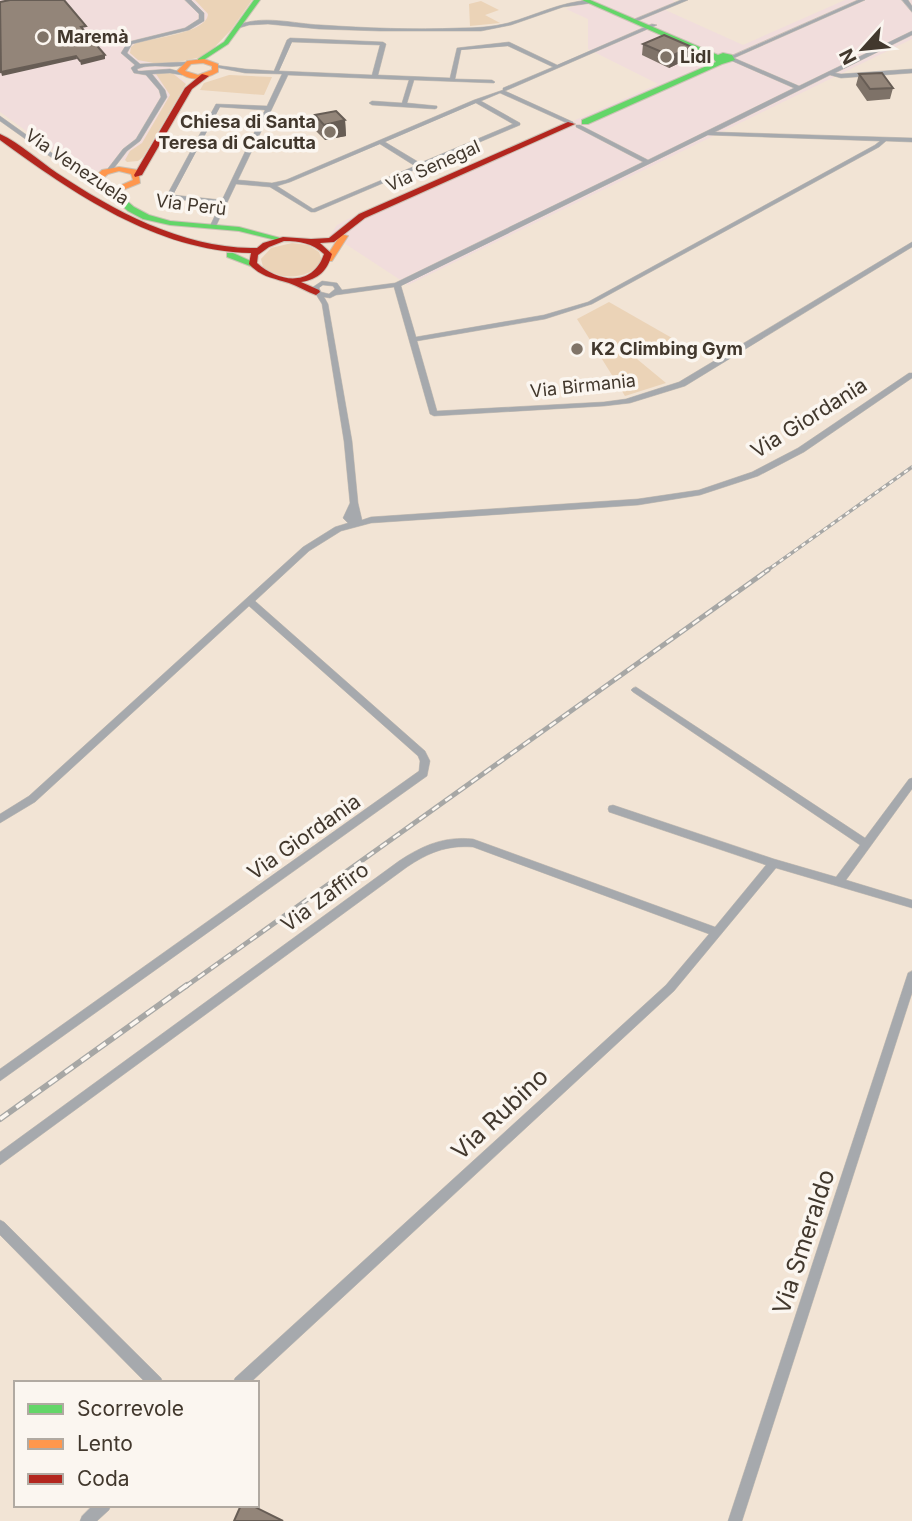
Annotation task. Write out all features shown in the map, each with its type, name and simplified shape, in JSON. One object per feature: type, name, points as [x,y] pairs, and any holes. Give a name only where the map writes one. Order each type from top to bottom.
[{"type":"main road","points":[[253,18],[257,0]]},
{"type":"main road","points":[[590,1],[724,58]]},
{"type":"main road","name":"Via Perù","points":[[185,75],[214,66],[239,26],[253,18]]},
{"type":"main road","name":"Via Senegal","points":[[326,265],[344,236],[366,219],[724,58]]},
{"type":"main road","name":"Via Perù","points":[[124,202],[123,194],[137,181],[132,166],[185,75],[199,61],[214,66]]},
{"type":"main road","name":"Via Senegal","points":[[313,242],[331,240],[362,216],[578,123]]},
{"type":"main road","name":"Via Venezuela","points":[[0,136],[113,215],[164,235],[224,248],[283,239],[313,242]]},
{"type":"main road","name":"Via Venezuela","points":[[0,145],[92,211],[120,226],[181,247],[239,257],[253,264],[262,275],[317,293]]},
{"type":"main road","points":[[104,175],[132,166]]},
{"type":"main road","name":"Via Perù","points":[[104,175],[99,186],[109,190],[137,213],[160,221],[239,229],[261,243]]},
{"type":"main road","name":"Via Perù","points":[[109,190],[130,187]]},
{"type":"main road","points":[[224,248],[238,245],[246,239],[239,229]]},
{"type":"main road","points":[[313,242],[325,249],[324,279],[337,290]]},
{"type":"main road","points":[[253,264],[261,243]]},
{"type":"main road","points":[[286,281],[303,279],[326,265]]},
{"type":"street","points":[[138,65],[124,53],[130,43],[187,29],[202,20],[202,14],[188,0]]},
{"type":"street","points":[[234,182],[272,184],[288,181],[556,66],[685,0]]},
{"type":"street","name":"Via Senegal","points":[[724,58],[852,0]]},
{"type":"street","name":"Via Senegal","points":[[724,58],[862,0]]},
{"type":"street","points":[[905,0],[912,10]]},
{"type":"street","points":[[253,18],[318,27],[480,29],[510,25],[571,2],[590,1]]},
{"type":"street","points":[[317,293],[397,285],[912,33]]},
{"type":"street","points":[[276,72],[290,40],[383,44],[375,76]]},
{"type":"street","points":[[452,80],[461,48],[488,48],[509,44],[556,66]]},
{"type":"street","points":[[724,58],[794,90]]},
{"type":"street","points":[[150,63],[185,75],[164,70],[136,72],[134,68],[150,63]]},
{"type":"street","points":[[214,66],[238,71],[452,80],[503,87],[651,160]]},
{"type":"street","points":[[829,73],[841,76],[912,71]]},
{"type":"street","points":[[213,226],[286,72]]},
{"type":"street","points":[[132,166],[125,150],[138,140],[164,97],[163,90],[148,73]]},
{"type":"street","points":[[404,105],[412,78]]},
{"type":"street","points":[[470,82],[486,88],[503,87],[528,78]]},
{"type":"street","points":[[486,88],[503,87],[578,123]]},
{"type":"street","points":[[483,96],[486,88]]},
{"type":"street","points":[[272,184],[313,211],[518,124],[476,101]]},
{"type":"street","points":[[372,103],[435,107]]},
{"type":"street","points":[[225,201],[169,197],[218,105],[269,108]]},
{"type":"street","points":[[0,118],[80,172],[104,175]]},
{"type":"street","points":[[706,133],[912,140]]},
{"type":"street","points":[[413,340],[545,317],[590,303],[884,140]]},
{"type":"street","points":[[380,142],[420,166]]},
{"type":"street","points":[[80,172],[104,175]]},
{"type":"street","name":"Via Birmania","points":[[397,285],[434,414],[627,401],[682,384],[912,244]]},
{"type":"street","points":[[337,290],[317,286],[317,293],[325,304],[348,441],[358,521],[350,521],[354,503]]},
{"type":"street","points":[[325,304],[337,290]]},
{"type":"street","name":"Via Giordania","points":[[0,820],[38,794],[306,549],[350,521],[638,502],[700,492],[755,474],[801,450],[912,375]]},
{"type":"street","points":[[358,514],[370,520]]},
{"type":"street","name":"Via Giordania","points":[[0,1076],[424,773],[425,761],[422,754],[249,601]]},
{"type":"street","points":[[636,690],[866,844]]},
{"type":"street","points":[[838,881],[912,782]]},
{"type":"street","points":[[613,809],[775,863],[912,904]]},
{"type":"street","name":"Via Zaffiro","points":[[0,1159],[403,864],[433,846],[446,842],[473,844],[717,932]]},
{"type":"street","name":"Via Rubino","points":[[242,1381],[644,1012],[693,962],[775,863]]},
{"type":"street","name":"Via Smeraldo","points":[[735,1521],[912,976]]},
{"type":"street","points":[[0,1226],[154,1381]]},
{"type":"street","points":[[87,1521],[102,1507]]},
{"type":"shaded area","points":[[0,0],[195,0],[208,14],[207,20],[199,27],[141,41],[143,61],[170,65],[170,71],[186,82],[138,161],[114,160],[109,167],[99,171],[76,167],[0,112]]},
{"type":"shaded area","points":[[195,0],[252,0],[231,30],[206,56],[164,65],[138,60],[130,53],[131,47],[136,43],[199,26],[208,14]]},
{"type":"shaded area","points":[[591,0],[672,0],[676,2],[661,8],[743,45],[845,0],[912,0],[912,39],[408,285],[344,243],[329,237],[337,225],[348,219],[658,84],[588,49],[588,19],[566,9]]},
{"type":"shaded area","points":[[481,1],[499,10],[485,15],[500,23],[470,26],[469,4]]},
{"type":"shaded area","points":[[171,72],[186,84],[143,157],[138,161],[127,162],[125,160],[130,151],[142,143],[170,95],[156,74]]},
{"type":"shaded area","points":[[229,75],[272,77],[264,95],[200,90],[204,83]]},
{"type":"shaded area","points":[[292,243],[308,245],[319,252],[322,261],[310,272],[294,276],[277,275],[263,267],[261,259],[271,248]]},
{"type":"shaded area","points":[[609,302],[672,338],[637,359],[666,383],[625,396],[577,319]]},
{"type":"building","name":"Maremà","points":[[64,0],[86,26],[81,27],[105,55],[80,61],[76,56],[1,72],[0,2]]},
{"type":"building","points":[[664,35],[692,47],[671,56],[643,44]]},
{"type":"building","points":[[882,73],[893,88],[870,89],[859,74]]},
{"type":"building","points":[[336,111],[345,120],[324,125],[315,115]]},
{"type":"building","points":[[240,1507],[255,1507],[283,1521],[234,1521]]},
{"type":"railway","points":[[765,572],[912,467]]},
{"type":"railway","points":[[185,987],[768,570]]},
{"type":"railway","points":[[0,1119],[187,985]]},
{"type":"traffic: fast","points":[[200,60],[226,43],[257,0]]},
{"type":"traffic: fast","points":[[585,0],[716,57]]},
{"type":"traffic: fast","points":[[723,55],[730,56],[732,60],[723,62],[716,59],[723,55]]},
{"type":"traffic: fast","points":[[585,122],[721,62]]},
{"type":"traffic: fast","points":[[109,190],[131,209],[146,217],[170,223],[239,229],[280,239]]},
{"type":"traffic: fast","points":[[230,255],[253,264]]},
{"type":"traffic: slow","points":[[204,61],[216,65],[216,71],[198,77],[181,71],[189,62],[204,61]]},
{"type":"traffic: slow","points":[[119,169],[135,172],[137,181],[118,190],[98,185],[97,179],[105,172],[119,169]]},
{"type":"traffic: slow","points":[[329,259],[344,236]]},
{"type":"traffic: jam","points":[[138,175],[189,88],[205,76]]},
{"type":"traffic: jam","points":[[313,241],[331,240],[362,216],[571,124]]},
{"type":"traffic: jam","points":[[0,136],[71,186],[144,225],[199,243],[236,250],[258,250]]},
{"type":"traffic: jam","points":[[283,239],[302,240],[318,246],[328,254],[324,266],[317,274],[296,281],[272,277],[253,264],[254,254],[266,245],[283,239]]},
{"type":"traffic: jam","points":[[293,282],[316,292]]},
{"type":"place","name":"Maremà","points":[[43,37]]},
{"type":"place","name":"Lidl","points":[[666,57]]},
{"type":"place","name":"Chiesa di Santa Teresa di Calcutta","points":[[330,132]]},
{"type":"place","name":"K2 Climbing Gym","points":[[577,349]]}]
